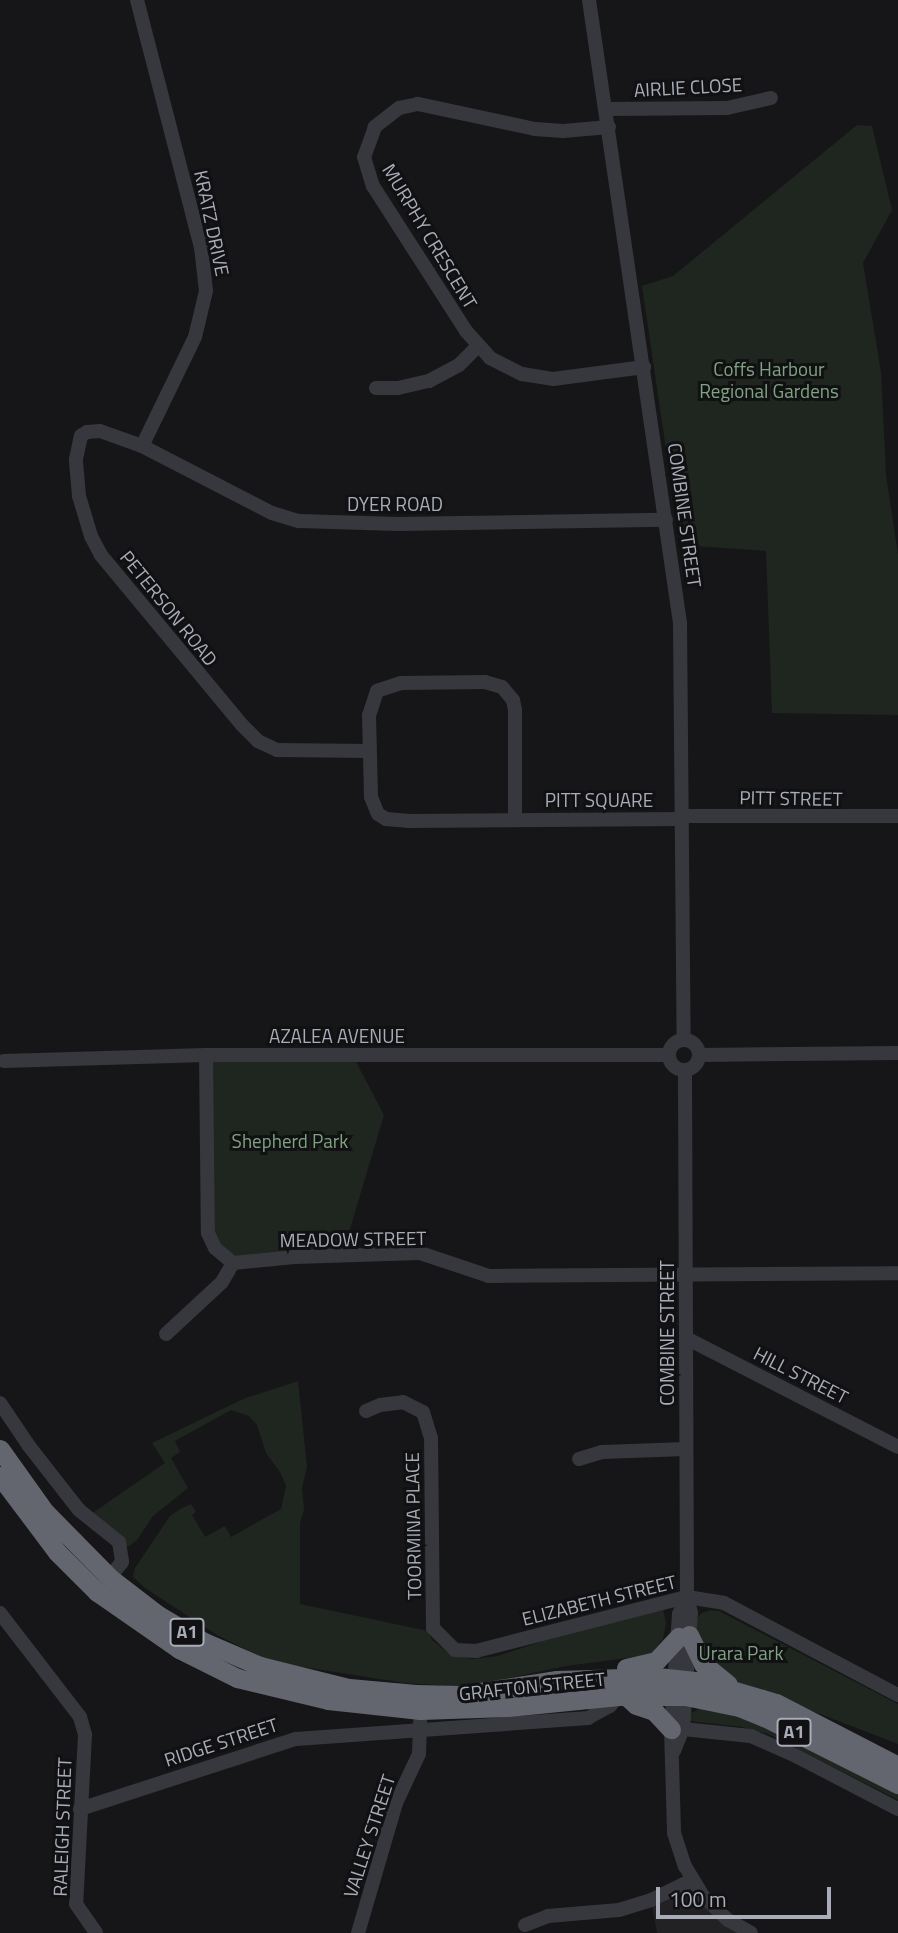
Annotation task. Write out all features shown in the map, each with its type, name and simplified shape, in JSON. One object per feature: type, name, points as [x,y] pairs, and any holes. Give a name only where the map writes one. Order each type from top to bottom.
[{"type":"highway","name":"A1","points":[[0,1449],[45,1512],[104,1585]]},
{"type":"highway","name":"A1","points":[[0,1476],[57,1552],[104,1585],[179,1649],[237,1678],[420,1720]]},
{"type":"highway","name":"GRAFTON STREET","points":[[104,1585],[204,1642],[260,1666],[349,1688],[441,1695],[497,1690],[557,1680],[735,1688],[776,1703],[898,1766]]},
{"type":"highway","points":[[557,1680],[566,1674],[651,1663],[684,1636],[703,1664],[735,1688]]},
{"type":"highway","name":"GRAFTON STREET","points":[[420,1720],[508,1707],[622,1701],[680,1687],[764,1717],[898,1784]]},
{"type":"highway","points":[[622,1701],[654,1711],[677,1729]]},
{"type":"street","name":"KRATZ DRIVE","points":[[137,0],[201,247],[206,291],[195,337],[142,446]]},
{"type":"street","name":"COMBINE STREET","points":[[589,0],[607,109],[681,635],[684,1040]]},
{"type":"street","name":"AIRLIE CLOSE","points":[[607,109],[727,108],[771,98]]},
{"type":"street","name":"MURPHY CRESCENT","points":[[609,127],[563,131],[535,129],[418,104],[400,108],[375,127],[364,157],[373,186],[477,346],[505,368],[536,378],[572,378],[644,367]]},
{"type":"street","points":[[376,388],[413,386],[429,381],[459,365],[477,346]]},
{"type":"street","name":"PETERSON ROAD","points":[[142,446],[94,431],[86,432],[78,442],[76,475],[84,516],[91,536],[116,576],[258,741],[277,750],[369,751]]},
{"type":"street","name":"DYER ROAD","points":[[142,446],[272,513],[299,520],[398,524],[666,520]]},
{"type":"street","name":"PITT SQUARE","points":[[515,820],[515,710],[513,700],[502,687],[485,682],[401,683],[377,691],[370,706],[370,797],[378,814],[387,819],[515,820],[682,818]]},
{"type":"street","name":"PITT STREET","points":[[682,818],[898,816]]},
{"type":"street","points":[[684,1040],[694,1043],[699,1055],[694,1066],[685,1070],[675,1066],[669,1055],[674,1043],[684,1040]]},
{"type":"street","points":[[699,1055],[898,1053]]},
{"type":"street","points":[[166,1334],[222,1282],[233,1263],[215,1248],[208,1233],[206,1055]]},
{"type":"street","name":"AZALEA AVENUE","points":[[4,1061],[206,1055],[669,1055]]},
{"type":"street","name":"COMBINE STREET","points":[[685,1070],[687,1597],[680,1614],[684,1636],[671,1809],[674,1833],[692,1880],[716,1911],[751,1933]]},
{"type":"street","name":"MEADOW STREET","points":[[233,1263],[295,1257],[420,1253],[489,1276],[898,1273]]},
{"type":"street","name":"HILL STREET","points":[[686,1338],[898,1447]]},
{"type":"street","name":"TOORMINA PLACE","points":[[366,1411],[380,1405],[403,1402],[423,1412],[431,1438],[433,1628],[455,1650]]},
{"type":"street","points":[[0,1404],[79,1510],[119,1542],[123,1556],[104,1585]]},
{"type":"street","points":[[579,1459],[602,1452],[686,1450]]},
{"type":"street","name":"ELIZABETH STREET","points":[[455,1650],[476,1651],[687,1597],[724,1603],[898,1695]]},
{"type":"street","name":"RALEIGH STREET","points":[[0,1613],[80,1717],[85,1735],[76,1904],[96,1933]]},
{"type":"street","name":"RIDGE STREET","points":[[80,1809],[296,1738],[420,1720]]},
{"type":"street","name":"VALLEY STREET","points":[[358,1933],[396,1803],[419,1754],[420,1720]]},
{"type":"street","points":[[677,1729],[751,1736],[898,1809]]},
{"type":"street","points":[[525,1925],[548,1916],[619,1910],[651,1900],[692,1880]]},
{"type":"shaded area","points":[[692,1880],[751,1933],[657,1933],[651,1900]]},
{"type":"green space","name":"Coffs Harbour Regional Gardens","points":[[857,125],[872,126],[892,210],[863,263],[881,372],[886,475],[898,554],[898,715],[772,713],[766,551],[680,545],[642,286],[673,276]]},
{"type":"green space","name":"Shepherd Park","points":[[206,1055],[353,1056],[384,1115],[342,1256],[233,1263],[215,1248]]},
{"type":"green space","points":[[298,1381],[307,1467],[302,1488],[304,1510],[300,1523],[300,1604],[428,1631],[432,1640],[451,1655],[472,1659],[498,1656],[578,1629],[663,1609],[666,1623],[663,1639],[650,1655],[566,1666],[466,1687],[405,1683],[271,1662],[217,1635],[145,1588],[133,1577],[135,1568],[170,1516],[182,1508],[191,1504],[196,1512],[192,1515],[205,1537],[225,1526],[231,1537],[281,1509],[286,1486],[280,1472],[266,1453],[257,1425],[249,1416],[231,1410],[175,1441],[180,1452],[171,1458],[188,1488],[153,1516],[137,1540],[128,1547],[91,1514],[165,1463],[152,1443],[243,1399]]},
{"type":"green space","name":"Urara Park","points":[[719,1611],[898,1704],[898,1744],[726,1678],[697,1646],[695,1620],[702,1613]]},
{"type":"green space","points":[[701,1708],[740,1716],[898,1791],[898,1800],[768,1734],[742,1727],[689,1721],[691,1713]]}]
